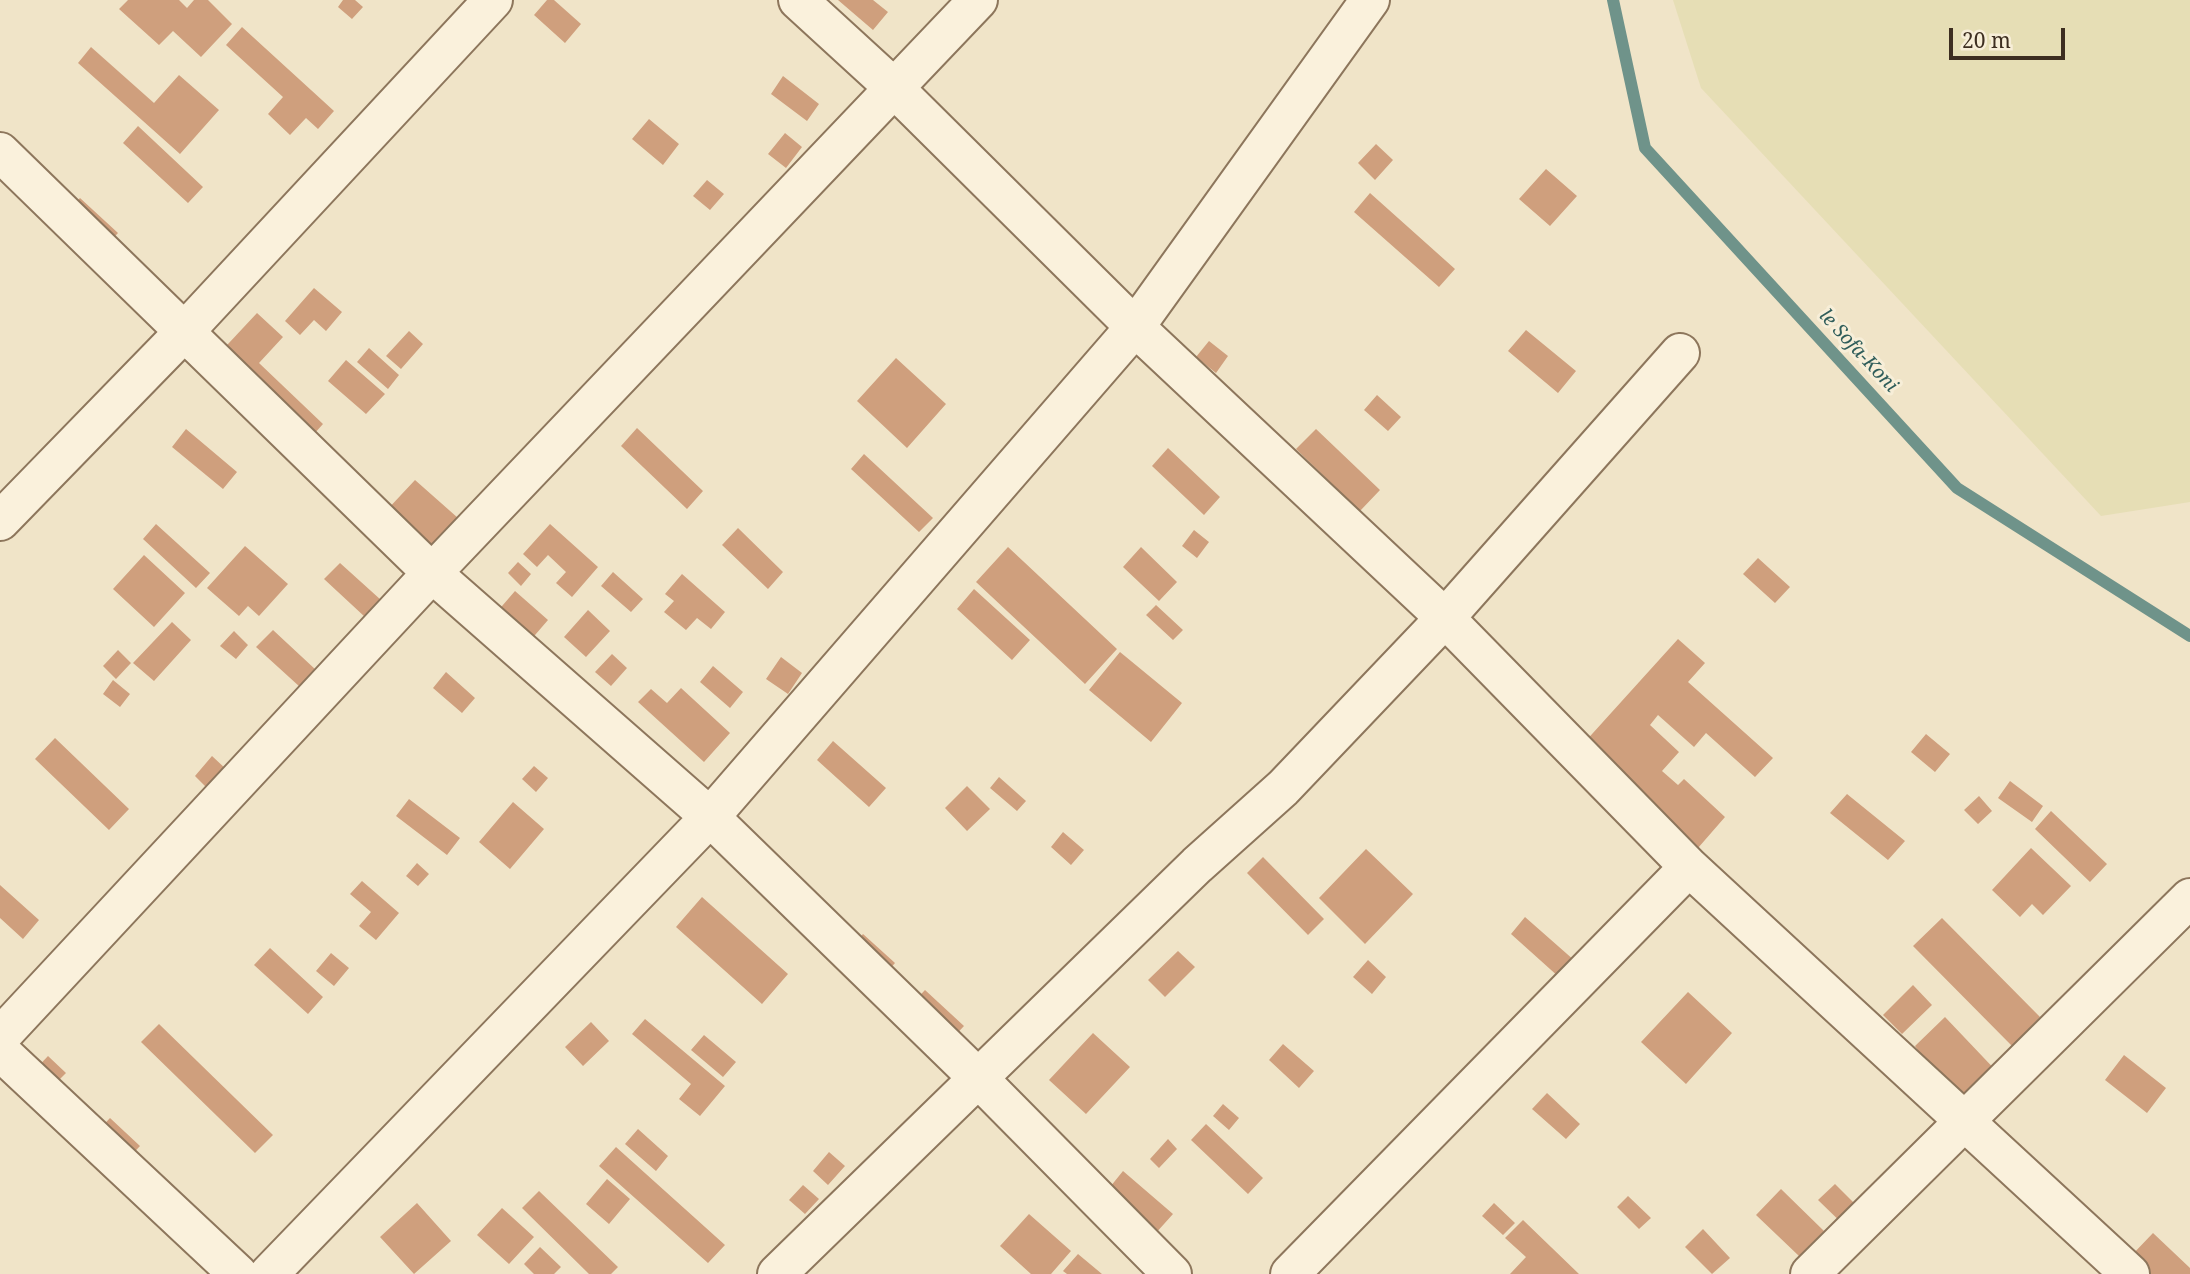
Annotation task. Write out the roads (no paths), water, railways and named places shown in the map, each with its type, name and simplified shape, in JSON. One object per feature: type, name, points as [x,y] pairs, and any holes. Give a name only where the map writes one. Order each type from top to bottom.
[{"type":"street","points":[[0,521],[185,331],[493,0]]},
{"type":"street","points":[[798,0],[892,87],[1135,327],[1445,618],[1689,867],[2130,1274]]},
{"type":"street","points":[[0,1037],[432,573],[892,87],[978,0]]},
{"type":"street","points":[[269,1274],[710,817],[1135,327],[1370,0]]},
{"type":"street","points":[[0,152],[432,573],[710,817],[978,1078],[1172,1274]]},
{"type":"street","points":[[777,1274],[1197,865],[1283,788],[1445,618],[1679,353]]},
{"type":"street","points":[[1290,1274],[1689,867]]},
{"type":"street","points":[[1810,1274],[2190,898]]},
{"type":"street","points":[[0,1051],[238,1274]]},
{"type":"waterway","name":"le Sofa-Koni","points":[[1613,0],[1645,148],[1957,488],[2190,636]]}]
